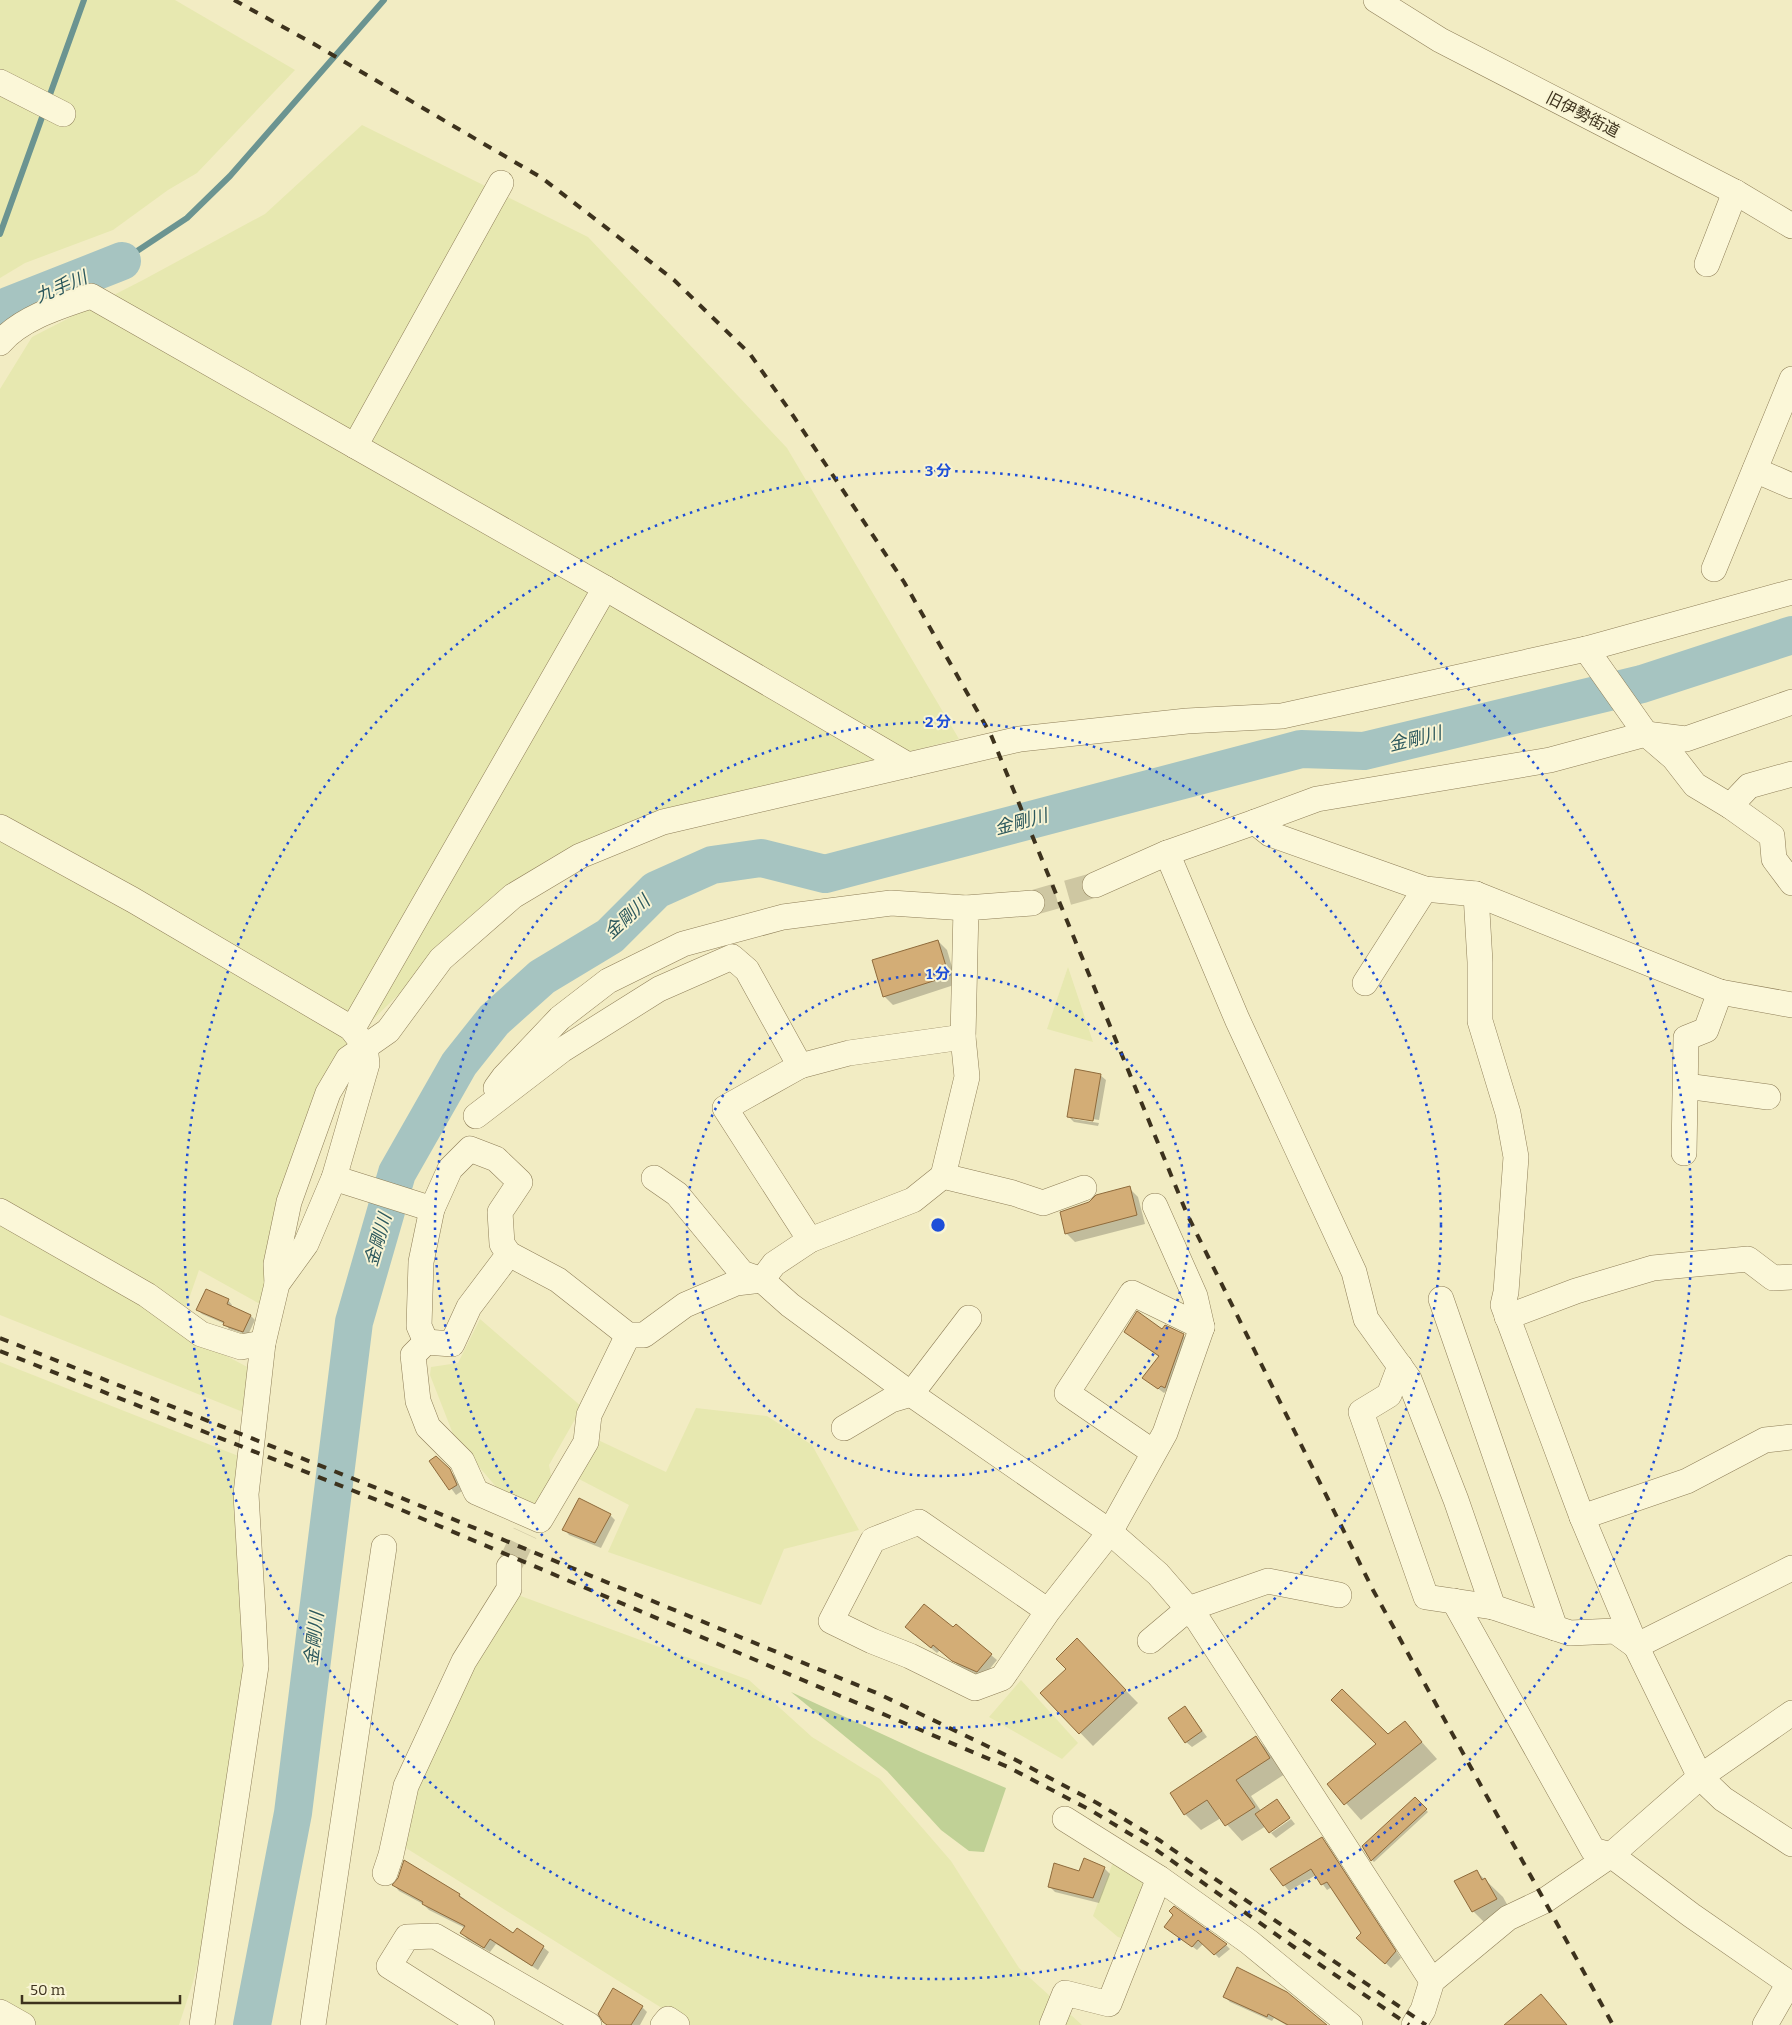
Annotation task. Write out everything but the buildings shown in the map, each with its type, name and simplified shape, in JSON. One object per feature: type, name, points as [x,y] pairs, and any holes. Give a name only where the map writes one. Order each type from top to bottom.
[{"type":"street","name":"旧伊勢街道","points":[[1376,0],[1440,40],[1736,192],[1792,226]]},
{"type":"street","points":[[0,82],[63,114]]},
{"type":"street","points":[[355,446],[501,183]]},
{"type":"street","points":[[1706,264],[1736,192]]},
{"type":"street","points":[[0,343],[7,334],[49,310],[92,296],[605,588],[908,765]]},
{"type":"street","points":[[1714,569],[1792,379]]},
{"type":"street","points":[[1755,470],[1792,486]]},
{"type":"street","points":[[202,2025],[256,1666],[246,1494],[263,1343],[277,1284],[276,1264],[289,1202],[328,1093],[348,1059],[358,1037],[367,1004],[605,588]]},
{"type":"street","points":[[358,1037],[388,1031],[442,959],[513,896],[580,856],[663,822],[1020,739],[1187,721],[1282,716],[1586,649],[1792,592]]},
{"type":"street","points":[[1586,649],[1646,734],[1674,758],[1695,785],[1730,806],[1772,836],[1774,860],[1792,883]]},
{"type":"street","points":[[1095,885],[1167,853],[1317,799],[1550,760],[1646,734],[1686,739],[1792,702]]},
{"type":"street","points":[[1730,806],[1749,786],[1792,774]]},
{"type":"street","points":[[1255,822],[1270,834],[1425,889],[1476,894],[1720,992],[1792,1004]]},
{"type":"street","points":[[0,827],[133,900],[358,1037],[367,1064],[342,1180],[306,1244],[277,1284]]},
{"type":"street","points":[[1167,853],[1237,1019],[1354,1272],[1366,1319],[1409,1379],[1450,1483],[1493,1607]]},
{"type":"street","points":[[1365,983],[1425,889]]},
{"type":"street","points":[[1476,894],[1480,962],[1480,1021],[1508,1113],[1516,1157],[1506,1292],[1502,1305],[1582,1517],[1636,1646],[1700,1777],[1723,1799],[1792,1844]]},
{"type":"street","points":[[426,1342],[418,1326],[421,1262],[432,1209],[450,1169],[470,1149],[476,1116],[504,1077],[560,1018],[608,981],[683,944],[783,917],[891,903],[966,908],[1032,903]]},
{"type":"street","points":[[470,1149],[496,1159],[520,1182],[500,1212],[502,1244],[509,1254],[558,1280],[628,1335],[644,1335],[684,1305],[736,1283],[762,1280],[774,1264],[810,1240],[913,1200],[942,1176],[967,1077],[963,1036],[966,908]]},
{"type":"street","points":[[476,1116],[562,1050],[659,989],[732,957],[747,970],[800,1066]]},
{"type":"street","points":[[1684,1153],[1686,1038],[1706,1030],[1720,992]]},
{"type":"street","points":[[810,1240],[725,1108],[800,1066],[849,1053],[963,1036]]},
{"type":"street","points":[[1686,1086],[1768,1097]]},
{"type":"street","points":[[942,1176],[1012,1193],[1043,1203],[1084,1188]]},
{"type":"street","points":[[654,1178],[677,1194],[742,1273],[762,1280],[790,1305],[911,1394],[1110,1532],[1158,1574],[1198,1620],[1432,1981]]},
{"type":"street","points":[[342,1180],[432,1209]]},
{"type":"street","points":[[1048,1611],[919,1522],[873,1540],[830,1621],[910,1656],[975,1688],[1002,1678],[1048,1611],[1110,1532],[1165,1433],[1202,1328],[1195,1296],[1155,1206]]},
{"type":"street","points":[[0,1211],[147,1295],[200,1334],[241,1347],[263,1343]]},
{"type":"street","points":[[509,1254],[469,1308],[452,1344],[426,1342],[413,1355],[418,1401],[428,1427],[462,1461],[476,1492],[532,1526],[586,1442],[590,1415],[628,1335]]},
{"type":"street","points":[[1507,1317],[1576,1290],[1653,1268],[1748,1259],[1773,1278],[1792,1277]]},
{"type":"street","points":[[1153,1452],[1067,1394],[1132,1293],[1202,1328]]},
{"type":"street","points":[[1441,1299],[1555,1628]]},
{"type":"street","points":[[844,1428],[891,1400],[911,1394],[969,1318]]},
{"type":"street","points":[[1400,1366],[1389,1395],[1361,1412],[1426,1596],[1493,1607],[1570,1633],[1614,1631],[1636,1646]]},
{"type":"street","points":[[1582,1517],[1687,1481],[1766,1440],[1792,1437]]},
{"type":"street","points":[[313,2025],[384,1547]]},
{"type":"street","points":[[385,1873],[391,1855],[406,1786],[464,1661],[509,1589],[509,1567]]},
{"type":"street","points":[[1636,1646],[1792,1568]]},
{"type":"street","points":[[1150,1641],[1188,1609],[1268,1581],[1339,1595]]},
{"type":"street","points":[[1454,1601],[1593,1850],[1611,1855],[1691,1915],[1791,1983],[1765,2025]]},
{"type":"street","points":[[1414,2025],[1423,2010],[1432,1981],[1508,1918],[1544,1901],[1611,1855],[1700,1777],[1792,1713]]},
{"type":"street","points":[[1065,1819],[1159,1878],[1249,1942],[1350,2025]]},
{"type":"street","points":[[1052,2025],[1065,1993],[1109,2004],[1159,1878]]},
{"type":"street","points":[[482,2025],[389,1966],[407,1937],[435,1936],[589,2025]]},
{"type":"street","points":[[186,2025],[195,1998],[208,1984]]},
{"type":"street","points":[[0,2012],[23,2025]]},
{"type":"green space","points":[[0,0],[175,0],[295,70],[197,173],[168,190],[113,230],[25,263],[0,278]]},
{"type":"green space","points":[[362,125],[588,237],[787,448],[959,739],[667,812],[554,856],[493,896],[445,949],[350,1042],[307,1114],[281,1192],[267,1308],[199,1270],[178,1330],[251,1369],[248,1414],[0,1315],[0,389],[32,337],[265,214]]},
{"type":"green space","points":[[1068,967],[1093,1042],[1047,1029]]},
{"type":"green space","points":[[480,1319],[582,1407],[549,1465],[554,1490],[540,1510],[498,1489],[455,1439],[430,1375],[431,1367],[458,1363]]},
{"type":"green space","points":[[0,1362],[241,1457],[249,1665],[206,1929],[193,1982],[179,2025],[0,2025]]},
{"type":"green space","points":[[696,1408],[767,1416],[812,1445],[859,1530],[784,1549],[761,1605],[608,1552],[629,1505],[577,1478],[598,1440],[666,1472]]},
{"type":"green space","points":[[518,1595],[749,1680],[812,1737],[880,1779],[951,1861],[1019,1968],[1082,2025],[689,2025],[398,1843],[414,1786],[472,1659]]},
{"type":"green space","points":[[1021,1680],[1078,1743],[1062,1759],[989,1717]]},
{"type":"green space","points":[[791,1692],[921,1752],[1006,1788],[984,1852],[969,1851],[941,1830],[887,1771]]},
{"type":"green space","points":[[1115,1857],[1155,1879],[1133,1941],[1118,1937],[1093,1916]]},
{"type":"waterway","points":[[48,100],[84,0]]},
{"type":"waterway","points":[[122,261],[187,218],[230,176],[384,0]]},
{"type":"waterway","points":[[0,234],[45,109]]},
{"type":"waterway","name":"九手川","points":[[0,312],[8,306],[122,261]]},
{"type":"waterway","name":"金剛川","points":[[252,2025],[293,1813],[354,1322],[397,1173],[459,1064],[494,1020],[542,977],[610,936],[656,890],[712,865],[761,858],[825,874],[1301,749],[1364,751],[1642,684],[1792,635]]},
{"type":"tunnel","points":[[1032,903],[1095,885]]},
{"type":"tunnel","points":[[509,1567],[525,1533]]},
{"type":"railway","points":[[234,0],[314,44],[542,178],[674,280],[750,354],[792,414],[904,582],[991,735],[1187,1214],[1373,1590],[1613,2025]]},
{"type":"railway","points":[[0,1338],[399,1497],[879,1694],[1014,1759],[1097,1803],[1159,1840],[1426,2025]]},
{"type":"railway","points":[[0,1351],[397,1508],[1008,1767],[1092,1811],[1155,1849],[1409,2025]]}]
